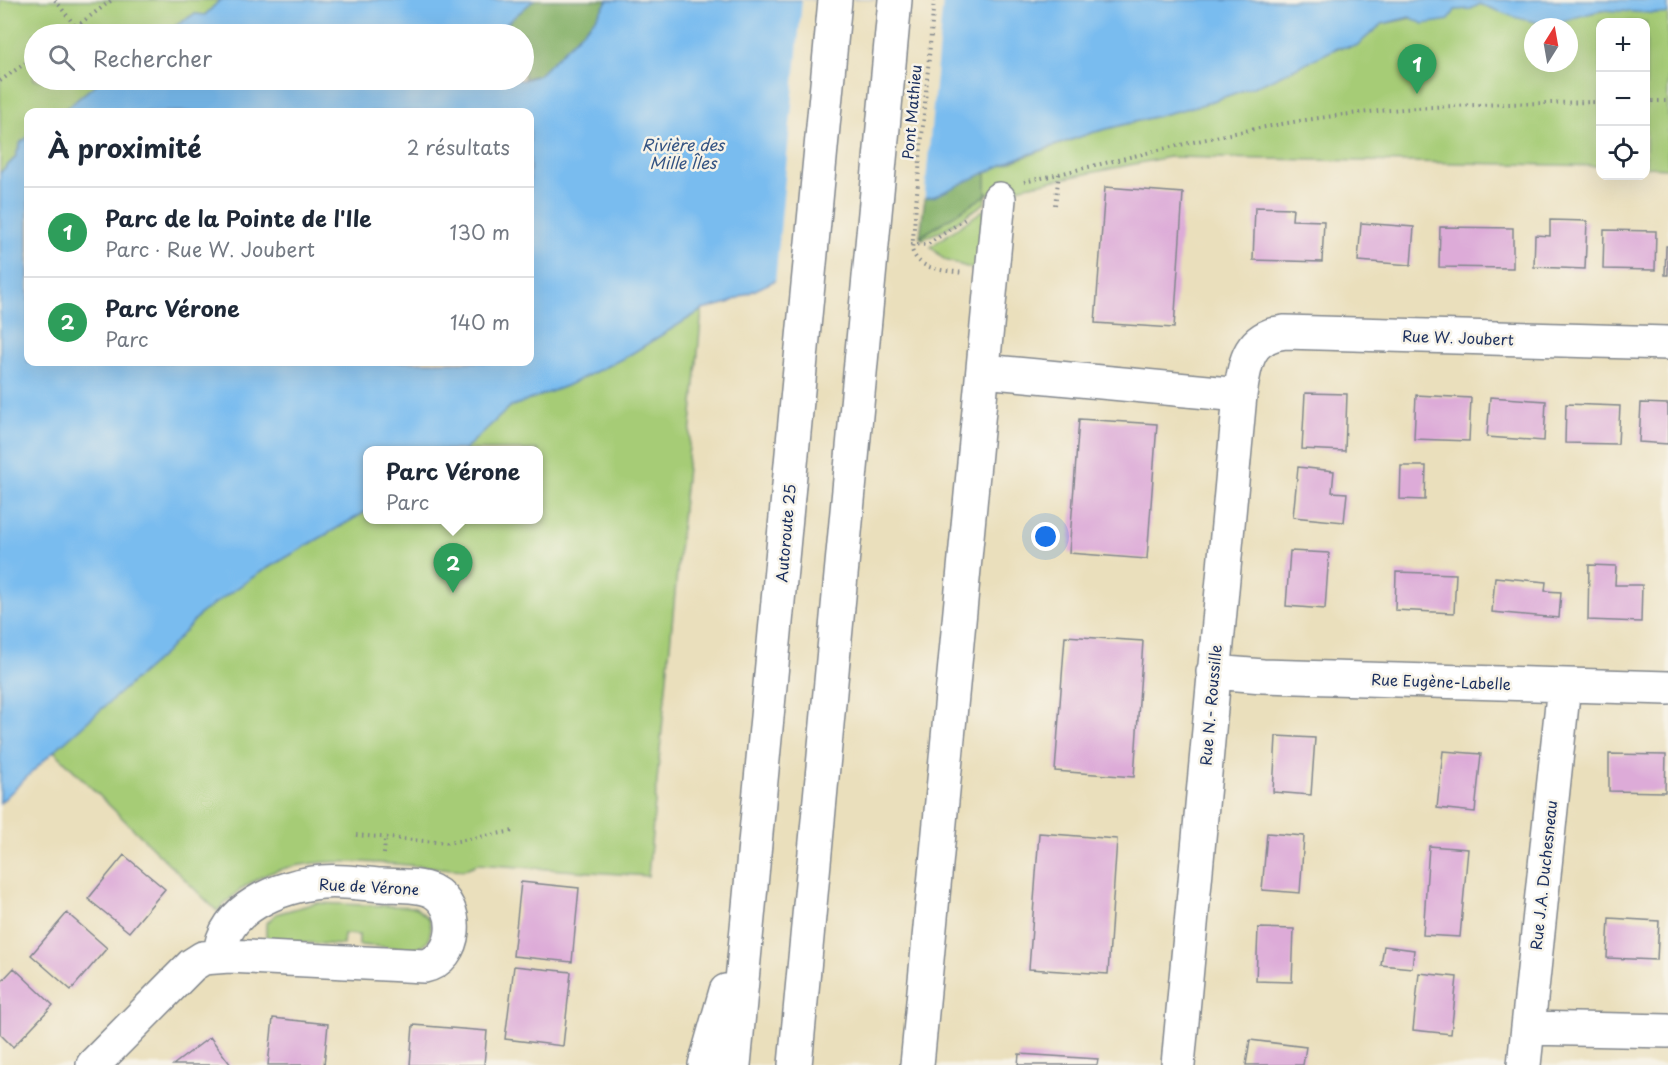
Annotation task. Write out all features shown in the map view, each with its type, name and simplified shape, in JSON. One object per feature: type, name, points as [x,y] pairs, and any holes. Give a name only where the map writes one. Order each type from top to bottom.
[{"type":"main road","name":"Autoroute 25","points":[[734,1065],[835,0]]},
{"type":"main road","points":[[795,1065],[895,0]]},
{"type":"main road","points":[[917,1065],[999,199]]},
{"type":"main road","name":"Rue W. Joubert","points":[[1254,347],[1262,338],[1285,332],[1668,343]]},
{"type":"main road","name":"Rue N.- Roussille","points":[[1178,1065],[1240,395],[1246,363],[1254,347]]},
{"type":"main road","points":[[983,371],[1240,395]]},
{"type":"main road","name":"Rue Eugène-Labelle","points":[[1213,672],[1263,676],[1668,688]]},
{"type":"main road","name":"Rue J.A. Duchesneau","points":[[1524,1065],[1564,685]]},
{"type":"main road","name":"Rue de Vérone","points":[[93,1065],[192,965],[203,958],[220,956],[424,966],[434,964],[447,951],[450,942],[451,915],[447,904],[441,897],[419,886],[311,883],[293,886],[247,909],[228,926],[220,944],[220,956]]},
{"type":"main road","points":[[705,1065],[748,914]]},
{"type":"main road","points":[[1528,1028],[1668,1032]]},
{"type":"path","points":[[55,0],[74,24]]},
{"type":"path","points":[[80,24],[112,0]]},
{"type":"path","name":"Pont Mathieu","points":[[911,244],[934,0]]},
{"type":"path","points":[[0,81],[24,64]]},
{"type":"path","points":[[1650,101],[1668,101]]},
{"type":"path","points":[[999,199],[1017,184],[1281,124],[1429,106],[1596,102]]},
{"type":"path","points":[[1055,205],[1059,174]]},
{"type":"path","points":[[967,274],[925,266],[913,255],[911,244],[927,245],[969,217]]},
{"type":"path","points":[[356,835],[447,843],[513,831]]},
{"type":"green space","points":[[0,0],[220,0],[205,15],[194,14],[178,24],[24,24],[24,90],[89,90],[67,108],[24,108],[24,140],[15,158],[0,173]]},
{"type":"green space","points":[[534,0],[608,0],[596,18],[539,75],[534,76],[534,24],[506,24]]},
{"type":"green space","points":[[1480,4],[1499,11],[1581,15],[1612,9],[1668,14],[1668,168],[1650,167],[1650,18],[1596,18],[1596,166],[1169,157],[987,194],[985,203],[945,229],[922,239],[920,237],[986,195],[986,171],[1091,133],[1204,104],[1264,83],[1337,48],[1356,46],[1382,24],[1458,9],[1471,9]]},
{"type":"green space","points":[[986,171],[986,195],[920,237],[925,198],[935,196]]},
{"type":"green space","points":[[985,209],[979,271],[945,260],[931,247],[937,242]]},
{"type":"green space","points":[[702,310],[648,876],[477,864],[464,870],[384,863],[326,862],[299,865],[274,872],[247,885],[217,911],[54,751],[166,652],[201,613],[259,573],[363,513],[363,524],[543,524],[543,446],[468,446],[510,407],[566,386],[626,357]]},
{"type":"green space","points":[[316,903],[415,907],[429,919],[431,928],[429,939],[423,946],[412,949],[359,945],[359,935],[344,934],[343,945],[275,941],[266,936],[266,924],[276,914]]},
{"type":"water","points":[[220,0],[534,0],[506,24],[178,24],[194,14],[205,15]]},
{"type":"water","name":"Rivière des Mille Îles","points":[[608,0],[1668,0],[1668,14],[1602,10],[1573,18],[1524,19],[1480,4],[1471,9],[1455,10],[1449,20],[1423,24],[1410,17],[1382,24],[1356,46],[1337,48],[1264,83],[1204,104],[1091,133],[1013,160],[935,196],[925,198],[874,233],[728,303],[702,310],[626,357],[566,386],[510,407],[468,446],[363,446],[363,513],[259,573],[201,613],[166,652],[54,751],[0,803],[0,173],[15,158],[21,142],[24,140],[24,366],[534,366],[534,108],[67,108],[89,90],[534,90],[534,77],[539,75],[596,18]]},
{"type":"pier","points":[[802,0],[943,0],[924,202],[875,236],[775,283]]},
{"type":"building","points":[[1105,187],[1183,193],[1174,328],[1095,323]]},
{"type":"building","points":[[1255,207],[1293,208],[1292,220],[1324,221],[1322,262],[1253,260]]},
{"type":"building","points":[[1550,220],[1587,221],[1585,269],[1534,267],[1535,235],[1550,236]]},
{"type":"building","points":[[1361,223],[1414,227],[1411,265],[1358,261]]},
{"type":"building","points":[[1440,227],[1513,228],[1513,268],[1439,267]]},
{"type":"building","points":[[1604,230],[1656,231],[1655,270],[1603,269]]},
{"type":"building","points":[[1666,246],[1668,246],[1668,275],[1665,275]]},
{"type":"building","points":[[1305,393],[1347,394],[1345,451],[1302,449]]},
{"type":"building","points":[[1416,395],[1471,398],[1469,441],[1414,439]]},
{"type":"building","points":[[1490,397],[1546,401],[1544,441],[1487,437]]},
{"type":"building","points":[[1641,403],[1668,404],[1668,444],[1639,442]]},
{"type":"building","points":[[1566,404],[1620,406],[1618,444],[1565,443]]},
{"type":"building","points":[[1079,419],[1157,424],[1147,559],[1069,553]]},
{"type":"building","points":[[1401,466],[1426,466],[1425,500],[1400,499]]},
{"type":"building","points":[[1298,467],[1334,471],[1332,492],[1347,493],[1344,522],[1293,517]]},
{"type":"building","points":[[1290,551],[1329,553],[1325,609],[1286,606]]},
{"type":"building","points":[[1589,565],[1616,566],[1615,585],[1642,585],[1641,622],[1588,620]]},
{"type":"building","points":[[1396,572],[1456,574],[1454,613],[1395,610]]},
{"type":"building","points":[[1495,577],[1546,582],[1545,591],[1561,592],[1559,618],[1492,612]]},
{"type":"building","points":[[1065,636],[1143,641],[1134,777],[1055,771]]},
{"type":"building","points":[[1276,736],[1315,738],[1311,795],[1273,792]]},
{"type":"building","points":[[1443,751],[1481,754],[1475,812],[1437,808]]},
{"type":"building","points":[[1609,754],[1666,755],[1665,792],[1609,791]]},
{"type":"building","points":[[1039,833],[1117,839],[1108,974],[1029,969]]},
{"type":"building","points":[[1267,833],[1304,836],[1300,893],[1262,890]]},
{"type":"building","points":[[1429,846],[1468,849],[1460,937],[1423,935]]},
{"type":"building","points":[[124,855],[165,889],[129,932],[88,899]]},
{"type":"building","points":[[521,882],[579,888],[572,962],[513,956]]},
{"type":"building","points":[[67,913],[107,948],[71,990],[31,955]]},
{"type":"building","points":[[1609,918],[1659,921],[1657,960],[1607,958]]},
{"type":"building","points":[[1258,928],[1294,929],[1292,982],[1256,981]]},
{"type":"building","points":[[1384,946],[1414,950],[1412,968],[1381,965]]},
{"type":"building","points":[[514,966],[571,972],[563,1046],[505,1039]]},
{"type":"building","points":[[14,968],[53,1005],[13,1047],[0,1034],[0,983]]},
{"type":"building","points":[[1419,973],[1457,977],[1451,1034],[1413,1030]]},
{"type":"building","points":[[273,1018],[328,1024],[324,1065],[268,1065]]},
{"type":"building","points":[[413,1025],[487,1031],[484,1065],[410,1065]]},
{"type":"building","points":[[210,1037],[231,1065],[173,1065]]},
{"type":"building","points":[[1250,1040],[1306,1047],[1303,1065],[1246,1065]]},
{"type":"building","points":[[1019,1054],[1098,1059],[1097,1065],[1018,1065]]},
{"type":"place","name":"Parc de la Pointe de l'Ile","points":[[1417,94]]},
{"type":"place","name":"Parc Vérone","points":[[453,593]]}]
